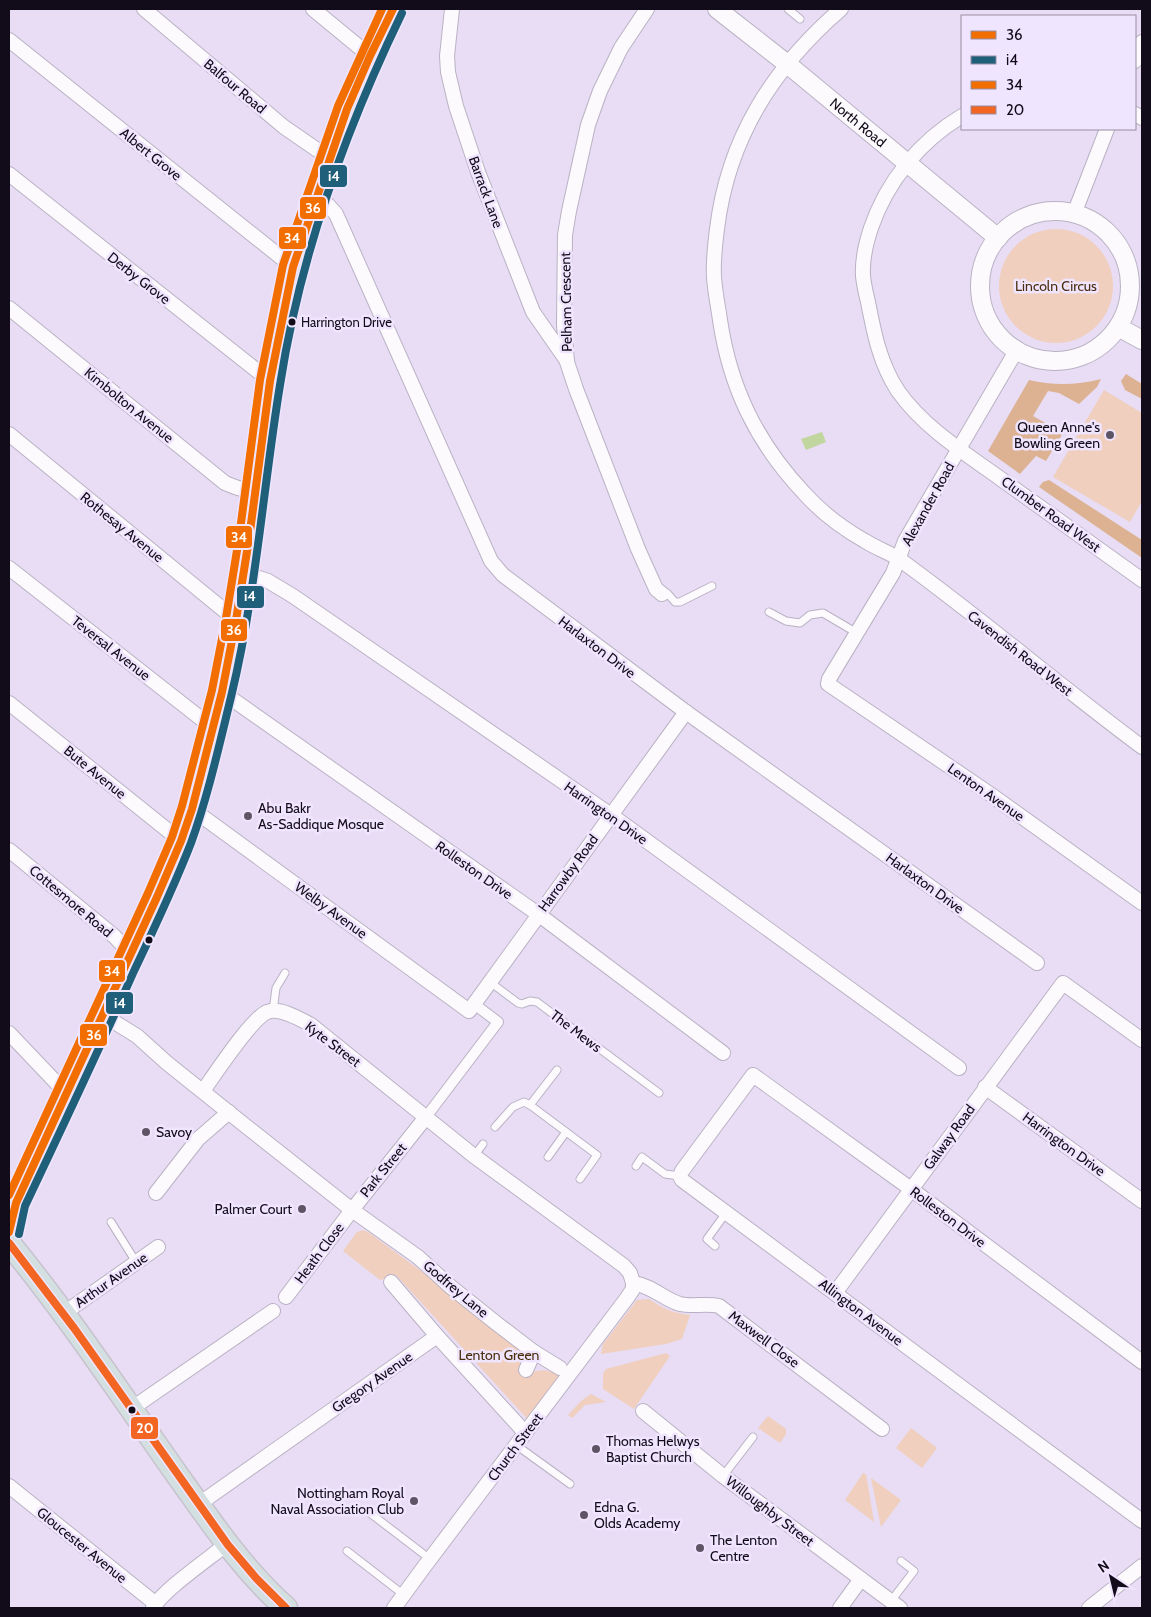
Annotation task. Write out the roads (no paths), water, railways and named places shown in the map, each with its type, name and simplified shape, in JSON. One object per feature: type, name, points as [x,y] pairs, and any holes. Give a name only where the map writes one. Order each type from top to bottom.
[{"type":"main road","points":[[9,1232],[16,1202],[131,954],[181,841],[192,809],[222,692],[236,620],[270,381],[293,267],[347,109],[393,9]]},
{"type":"main road","points":[[9,1243],[38,1278],[198,1504],[252,1576],[286,1608]]},
{"type":"street","name":"Balfour Road","points":[[144,9],[284,127],[329,158]]},
{"type":"street","points":[[313,9],[370,56]]},
{"type":"street","name":"Barrack Lane","points":[[452,9],[445,42],[448,72],[478,172],[533,312],[567,362]]},
{"type":"street","name":"Pelham Crescent","points":[[647,9],[621,48],[600,91],[588,125],[565,235],[564,325],[567,362],[593,437],[638,549],[656,589],[662,594]]},
{"type":"street","name":"North Road","points":[[717,9],[786,63],[998,238]]},
{"type":"street","name":"Cavendish Road West","points":[[840,9],[786,63],[756,110],[741,139],[723,194],[714,254],[714,276],[723,341],[740,396],[753,425],[789,476],[812,502],[842,527],[899,559],[1142,746]]},
{"type":"street","name":"Albert Grove","points":[[9,40],[293,267]]},
{"type":"street","points":[[1136,58],[1142,42]]},
{"type":"street","name":"Clumber Road West","points":[[961,117],[929,140],[902,169],[882,201],[875,218],[866,245],[863,276],[879,353],[899,392],[923,419],[942,436],[1142,580]]},
{"type":"street","points":[[1074,214],[1107,130]]},
{"type":"street","name":"Derby Grove","points":[[9,174],[270,381]]},
{"type":"street","name":"Harlaxton Drive","points":[[316,199],[328,205],[336,214],[495,567],[516,587],[686,712],[1037,964]]},
{"type":"street","points":[[1056,211],[1092,220],[1103,227],[1116,241],[1127,261],[1131,282],[1130,300],[1118,327],[1102,346],[1086,356],[1059,362],[1036,360],[1016,351],[1004,342],[995,332],[985,313],[980,288],[986,256],[998,238],[1013,224],[1028,216],[1056,211]]},
{"type":"street","name":"Kimbolton Avenue","points":[[9,308],[226,483],[235,488],[255,493]]},
{"type":"street","points":[[1118,327],[1142,340]]},
{"type":"street","name":"Alexander Road","points":[[828,684],[894,573],[905,541],[1016,351]]},
{"type":"street","name":"Rothesay Avenue","points":[[9,434],[236,620]]},
{"type":"street","name":"Teversal Avenue","points":[[9,568],[213,728]]},
{"type":"street","name":"Harrington Drive","points":[[244,573],[268,581],[293,596],[611,815],[959,1068]]},
{"type":"street","name":"Lenton Avenue","points":[[828,684],[990,794],[1142,903]]},
{"type":"street","name":"Rolleston Drive","points":[[222,692],[538,914],[723,1053]]},
{"type":"street","name":"Bute Avenue","points":[[9,703],[181,841]]},
{"type":"street","name":"Harrowby Road","points":[[472,1008],[538,914],[686,712]]},
{"type":"street","name":"Welby Avenue","points":[[192,809],[472,1008]]},
{"type":"street","name":"Cottesmore Road","points":[[9,850],[114,936],[131,954]]},
{"type":"street","name":"Galway Road","points":[[835,1293],[1063,983],[1142,1040]]},
{"type":"street","points":[[472,1008],[498,1022],[426,1117],[555,1217],[614,1258],[630,1273],[633,1283]]},
{"type":"street","points":[[203,1091],[253,1023],[266,1012],[273,1011]]},
{"type":"street","name":"Kyte Street","points":[[273,1011],[294,1016],[311,1025],[426,1117]]},
{"type":"street","name":"Park Street","points":[[103,1015],[137,1036],[167,1063],[352,1210],[426,1117]]},
{"type":"street","points":[[9,1034],[67,1094]]},
{"type":"street","name":"Rolleston Drive","points":[[680,1176],[753,1075],[1142,1362]]},
{"type":"street","name":"Harrington Drive","points":[[986,1087],[1142,1201]]},
{"type":"street","points":[[156,1193],[198,1139],[229,1112]]},
{"type":"street","name":"Allington Avenue","points":[[680,1176],[682,1180],[1142,1521]]},
{"type":"street","name":"Heath Close","points":[[286,1297],[352,1210]]},
{"type":"street","name":"Godfrey Lane","points":[[352,1210],[418,1257],[472,1304],[534,1352],[560,1368]]},
{"type":"street","name":"Arthur Avenue","points":[[63,1314],[158,1247]]},
{"type":"street","points":[[391,1282],[437,1336],[520,1427],[520,1440]]},
{"type":"street","name":"Maxwell Close","points":[[633,1283],[649,1287],[679,1304],[712,1304],[719,1306],[882,1429]]},
{"type":"street","name":"Church Street","points":[[394,1608],[627,1298],[633,1283]]},
{"type":"street","points":[[131,1409],[272,1311]]},
{"type":"street","name":"Gregory Avenue","points":[[198,1504],[437,1336]]},
{"type":"street","points":[[526,1370],[534,1352]]},
{"type":"street","name":"Willoughby Street","points":[[643,1411],[723,1476],[896,1605]]},
{"type":"street","name":"Gloucester Avenue","points":[[9,1486],[155,1606]]},
{"type":"street","points":[[155,1606],[228,1543]]},
{"type":"street","points":[[1089,1608],[1142,1566]]},
{"type":"street","points":[[840,1608],[862,1579]]},
{"type":"lane","points":[[788,9],[800,19]]},
{"type":"lane","points":[[662,594],[667,593],[674,602],[680,602],[712,586]]},
{"type":"lane","points":[[769,612],[786,620],[800,623],[810,615],[822,613],[857,633]]},
{"type":"lane","points":[[273,1011],[276,988],[285,973]]},
{"type":"lane","name":"The Mews","points":[[490,982],[518,1003],[537,1002],[659,1093]]},
{"type":"lane","points":[[530,1105],[557,1070]]},
{"type":"lane","points":[[495,1127],[513,1106],[524,1102],[530,1105],[597,1155],[580,1179]]},
{"type":"lane","points":[[548,1156],[566,1132]]},
{"type":"lane","points":[[474,1156],[483,1144]]},
{"type":"lane","points":[[636,1166],[642,1157],[665,1174],[680,1176]]},
{"type":"lane","points":[[716,1246],[707,1239],[726,1212]]},
{"type":"lane","points":[[111,1222],[136,1262]]},
{"type":"lane","points":[[723,1476],[753,1437]]},
{"type":"lane","points":[[520,1440],[570,1484]]},
{"type":"lane","points":[[366,1510],[430,1559]]},
{"type":"lane","points":[[346,1551],[404,1596]]},
{"type":"lane","points":[[896,1605],[914,1571],[901,1561]]},
{"type":"place","name":"Harrington Drive","points":[[292,322]]},
{"type":"place","name":"Queen Anne's Bowling Green","points":[[1110,435]]},
{"type":"place","name":"Abu Bakr As-Saddique Mosque","points":[[248,816]]},
{"type":"place","name":"Savoy","points":[[146,1132]]},
{"type":"place","name":"Palmer Court","points":[[302,1209]]},
{"type":"place","name":"Thomas Helwys Baptist Church","points":[[596,1449]]},
{"type":"place","name":"Nottingham Royal Naval Association Club","points":[[414,1501]]},
{"type":"place","name":"Edna G. Olds Academy","points":[[584,1515]]},
{"type":"place","name":"The Lenton Centre","points":[[700,1548]]},
{"type":"park label","name":"Lincoln Circus","points":[[1056,286]]},
{"type":"park label","name":"Lenton Green","points":[[499,1355]]}]
